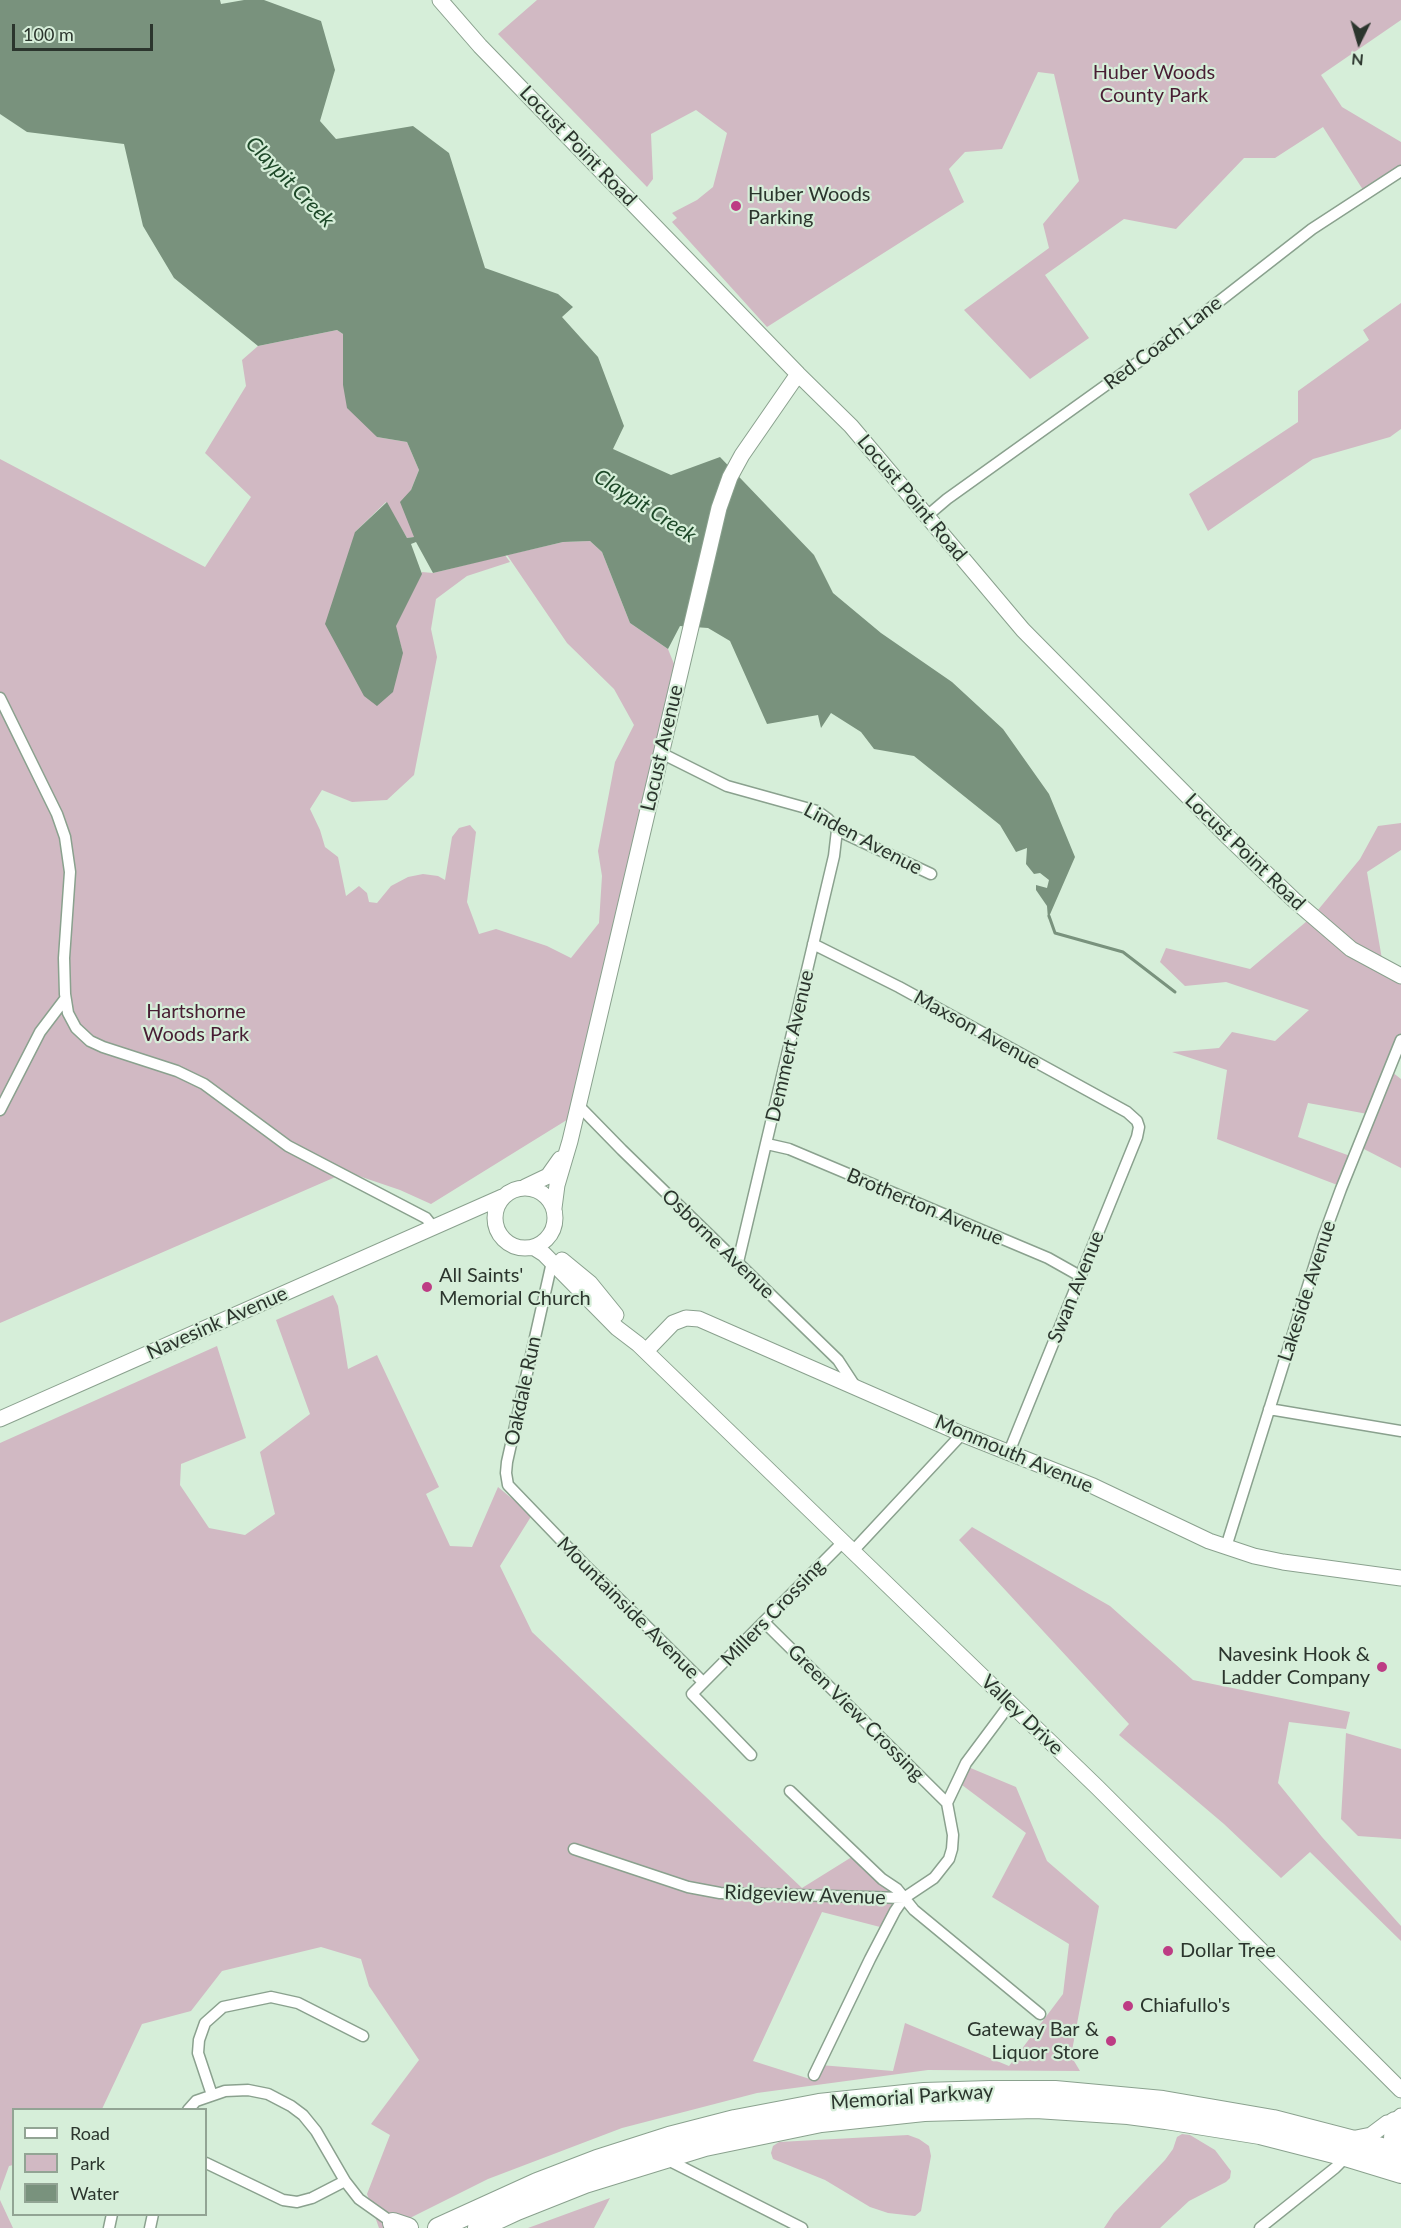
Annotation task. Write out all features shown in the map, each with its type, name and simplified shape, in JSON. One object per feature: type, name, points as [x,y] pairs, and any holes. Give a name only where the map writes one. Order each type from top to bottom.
[{"type":"highway","name":"Memorial Parkway","points":[[438,2228],[537,2182],[644,2145],[701,2129],[777,2111],[819,2104],[958,2091],[1023,2091],[1129,2097],[1228,2111],[1345,2147],[1401,2173]]},
{"type":"highway","name":"Memorial Parkway","points":[[478,2228],[585,2182],[663,2157],[748,2135],[821,2122],[924,2111],[1004,2108],[1081,2110],[1166,2119],[1345,2147],[1401,2152]]},
{"type":"highway","points":[[1398,2119],[1394,2139],[1401,2152]]},
{"type":"street","name":"Locust Point Road","points":[[440,0],[459,24],[864,440],[1023,630],[1227,836],[1339,940],[1358,954],[1401,976]]},
{"type":"street","name":"Red Coach Lane","points":[[927,516],[947,499],[1176,335],[1312,229],[1401,171]]},
{"type":"street","name":"Locust Avenue","points":[[554,1208],[557,1185],[570,1141],[717,516],[735,468],[750,441],[798,374]]},
{"type":"street","points":[[0,698],[53,805],[65,837],[70,872],[64,958],[66,999],[68,1013],[76,1028],[90,1041],[177,1071],[204,1084],[288,1146],[426,1218],[434,1228]]},
{"type":"street","name":"Linden Avenue","points":[[661,753],[727,786],[817,812],[828,819],[837,830],[931,874]]},
{"type":"street","name":"Demmert Avenue","points":[[738,1262],[834,856],[837,830]]},
{"type":"street","name":"Maxson Avenue","points":[[813,944],[899,987],[1127,1112],[1137,1121]]},
{"type":"street","points":[[0,1110],[40,1032],[66,999]]},
{"type":"street","name":"Lakeside Avenue","points":[[1226,1547],[1341,1189],[1401,1040]]},
{"type":"street","name":"Osborne Avenue","points":[[578,1105],[838,1360],[855,1386]]},
{"type":"street","name":"Swan Avenue","points":[[1010,1452],[1137,1137],[1139,1127],[1137,1121]]},
{"type":"street","name":"Locust Avenue","points":[[525,1187],[548,1176],[570,1141]]},
{"type":"street","name":"Brotherton Avenue","points":[[767,1144],[789,1149],[1048,1258],[1080,1276]]},
{"type":"street","points":[[525,1187],[541,1192],[550,1200],[554,1208],[555,1224],[549,1236],[533,1247],[519,1248],[508,1244],[499,1235],[495,1210],[502,1197],[510,1191],[525,1187]]},
{"type":"street","name":"Navesink Avenue","points":[[0,1419],[502,1197]]},
{"type":"street","name":"Navesink Avenue","points":[[434,1228],[480,1215],[489,1216],[495,1221]]},
{"type":"street","name":"Valley Drive","points":[[549,1236],[550,1248],[555,1255],[590,1283],[642,1348]]},
{"type":"street","name":"Valley Drive","points":[[533,1247],[544,1254],[617,1328],[642,1348],[1097,1787],[1401,2090]]},
{"type":"street","name":"Oakdale Run","points":[[508,1485],[507,1462],[552,1262]]},
{"type":"street","name":"Monmouth Avenue","points":[[642,1348],[673,1323],[681,1319],[695,1318],[962,1434],[1093,1486],[1187,1532],[1226,1547],[1283,1562],[1401,1578]]},
{"type":"street","points":[[1269,1409],[1401,1431]]},
{"type":"street","name":"Millers Crossing","points":[[703,1682],[950,1449],[962,1434]]},
{"type":"street","name":"Mountainside Avenue","points":[[508,1485],[703,1682],[692,1694],[751,1755]]},
{"type":"street","name":"Green View Crossing","points":[[765,1623],[947,1803]]},
{"type":"street","points":[[947,1803],[966,1763],[1010,1704]]},
{"type":"street","points":[[790,1791],[914,1910],[1040,2014]]},
{"type":"street","name":"Ridgeview Avenue","points":[[574,1850],[688,1887],[720,1893],[904,1898],[934,1878],[949,1859],[952,1835],[947,1803]]},
{"type":"street","points":[[814,2074],[875,1949],[904,1898]]},
{"type":"street","points":[[212,2095],[198,2054],[199,2040],[205,2023],[223,2007],[271,1997],[298,2003],[363,2036]]},
{"type":"street","points":[[189,2108],[196,2101],[225,2091],[248,2090],[268,2094],[291,2106],[303,2115],[316,2131],[345,2181],[359,2199],[399,2226]]},
{"type":"street","points":[[1260,2228],[1335,2168],[1340,2163],[1345,2147],[1398,2119]]},
{"type":"street","points":[[663,2157],[802,2228]]},
{"type":"street","points":[[207,2163],[283,2200],[297,2202],[312,2198],[345,2181]]},
{"type":"green space","name":"Huber Woods County Park","points":[[537,0],[1401,0],[1401,20],[1321,75],[1342,107],[1401,142],[1401,170],[1365,193],[1323,127],[1275,158],[1244,158],[1176,229],[1124,219],[1045,275],[1089,338],[1030,379],[964,310],[1049,248],[1043,224],[1079,181],[1054,74],[1038,72],[1002,149],[965,152],[949,169],[964,202],[767,327],[672,222],[677,218],[672,213],[697,200],[713,187],[727,133],[696,110],[651,134],[653,179],[647,187],[498,34]]},
{"type":"green space","points":[[1401,303],[1401,429],[1390,437],[1313,459],[1208,531],[1189,494],[1298,422],[1298,391],[1369,340],[1363,330]]},
{"type":"green space","name":"Hartshorne Woods Park","points":[[337,330],[343,334],[343,385],[377,437],[407,442],[419,470],[411,490],[414,537],[407,538],[386,502],[355,532],[403,653],[395,626],[422,572],[433,573],[505,555],[510,562],[467,576],[436,599],[431,629],[437,657],[414,775],[387,800],[352,802],[322,790],[310,809],[325,847],[338,857],[346,896],[359,886],[367,893],[369,902],[377,903],[391,886],[408,877],[423,874],[438,876],[445,880],[452,837],[459,828],[470,825],[476,832],[467,902],[479,934],[496,929],[547,946],[571,958],[599,923],[602,876],[598,851],[615,762],[634,725],[614,689],[567,643],[507,555],[563,542],[590,541],[602,552],[630,623],[668,649],[674,664],[570,1118],[431,1204],[400,1190],[347,1172],[0,1323],[0,459],[205,567],[251,497],[205,453],[246,386],[242,360],[258,346]]},
{"type":"green space","points":[[1401,823],[1401,850],[1367,872],[1383,965],[1401,974],[1401,1034],[1388,1069],[1401,1079],[1401,1168],[1358,1146],[1373,1115],[1308,1103],[1298,1137],[1353,1157],[1340,1186],[1217,1139],[1227,1070],[1172,1052],[1219,1048],[1232,1032],[1275,1041],[1309,1010],[1226,982],[1185,986],[1160,962],[1166,948],[1250,969],[1313,916],[1360,859],[1378,826]]},
{"type":"green space","points":[[333,1295],[338,1306],[348,1369],[377,1355],[439,1487],[426,1494],[450,1546],[472,1547],[498,1487],[532,1515],[500,1566],[532,1632],[802,1888],[855,1855],[903,1898],[884,1928],[822,1912],[753,2061],[813,2080],[820,2065],[893,2071],[905,2023],[1009,2066],[1063,1994],[1069,1944],[992,1897],[1026,1833],[954,1779],[961,1764],[1016,1787],[1047,1861],[1099,1906],[1071,2056],[1080,2071],[928,2070],[757,2093],[622,2128],[488,2179],[390,2228],[379,2228],[367,2194],[390,2135],[371,2124],[419,2060],[369,1986],[361,1959],[321,1947],[222,1971],[191,2011],[142,2024],[102,2108],[12,2108],[12,2165],[9,2166],[0,2191],[0,1443],[217,1346],[246,1438],[181,1464],[180,1485],[209,1528],[245,1535],[275,1514],[260,1452],[310,1414],[276,1320]]},
{"type":"green space","points":[[972,1527],[1110,1606],[1193,1680],[1350,1712],[1346,1729],[1289,1722],[1278,1783],[1322,1837],[1401,1926],[1401,1941],[1310,1852],[1281,1878],[1224,1824],[1119,1735],[1129,1724],[959,1540]]},
{"type":"green space","points":[[1346,1733],[1401,1749],[1401,1839],[1358,1836],[1341,1819]]},
{"type":"green space","points":[[1182,2134],[1190,2135],[1215,2150],[1231,2171],[1230,2178],[1189,2201],[1160,2228],[1104,2228],[1114,2213],[1165,2160],[1173,2149],[1177,2137]]},
{"type":"green space","points":[[908,2135],[929,2146],[931,2156],[921,2211],[915,2216],[888,2213],[870,2207],[825,2180],[773,2159],[771,2153],[773,2146],[779,2142]]},
{"type":"green space","points":[[610,2198],[594,2228],[528,2228]]},
{"type":"green space","points":[[0,2200],[13,2228],[0,2228]]},
{"type":"water","points":[[0,0],[220,0],[221,4],[244,0],[264,0],[321,21],[335,70],[320,121],[336,139],[413,126],[449,153],[485,268],[558,294],[573,307],[562,317],[598,357],[624,426],[613,449],[671,475],[720,457],[814,555],[833,593],[881,633],[952,682],[1003,729],[1049,794],[1075,857],[1048,919],[1047,906],[1036,890],[1036,885],[1047,888],[1049,880],[1040,873],[1034,874],[1026,864],[1027,848],[1016,852],[1000,825],[914,756],[874,749],[861,732],[831,713],[821,728],[818,715],[767,724],[730,641],[708,628],[680,626],[668,649],[630,623],[602,552],[590,541],[563,542],[433,573],[416,542],[411,544],[422,574],[396,626],[403,653],[393,692],[377,706],[364,696],[325,624],[355,532],[387,502],[407,538],[414,537],[400,502],[411,490],[419,470],[407,442],[377,437],[347,408],[343,385],[343,334],[337,330],[258,346],[174,278],[143,226],[124,144],[27,132],[0,114]]},
{"type":"waterway","name":"Claypit Creek","points":[[1049,916],[1055,933],[1123,952],[1175,992]]},
{"type":"place","name":"Huber Woods Parking","points":[[736,206]]},
{"type":"place","name":"All Saints' Memorial Church","points":[[427,1287]]},
{"type":"place","name":"Navesink Hook & Ladder Company","points":[[1382,1667]]},
{"type":"place","name":"Dollar Tree","points":[[1168,1951]]},
{"type":"place","name":"Chiafullo's","points":[[1128,2006]]},
{"type":"place","name":"Gateway Bar & Liquor Store","points":[[1111,2041]]}]
